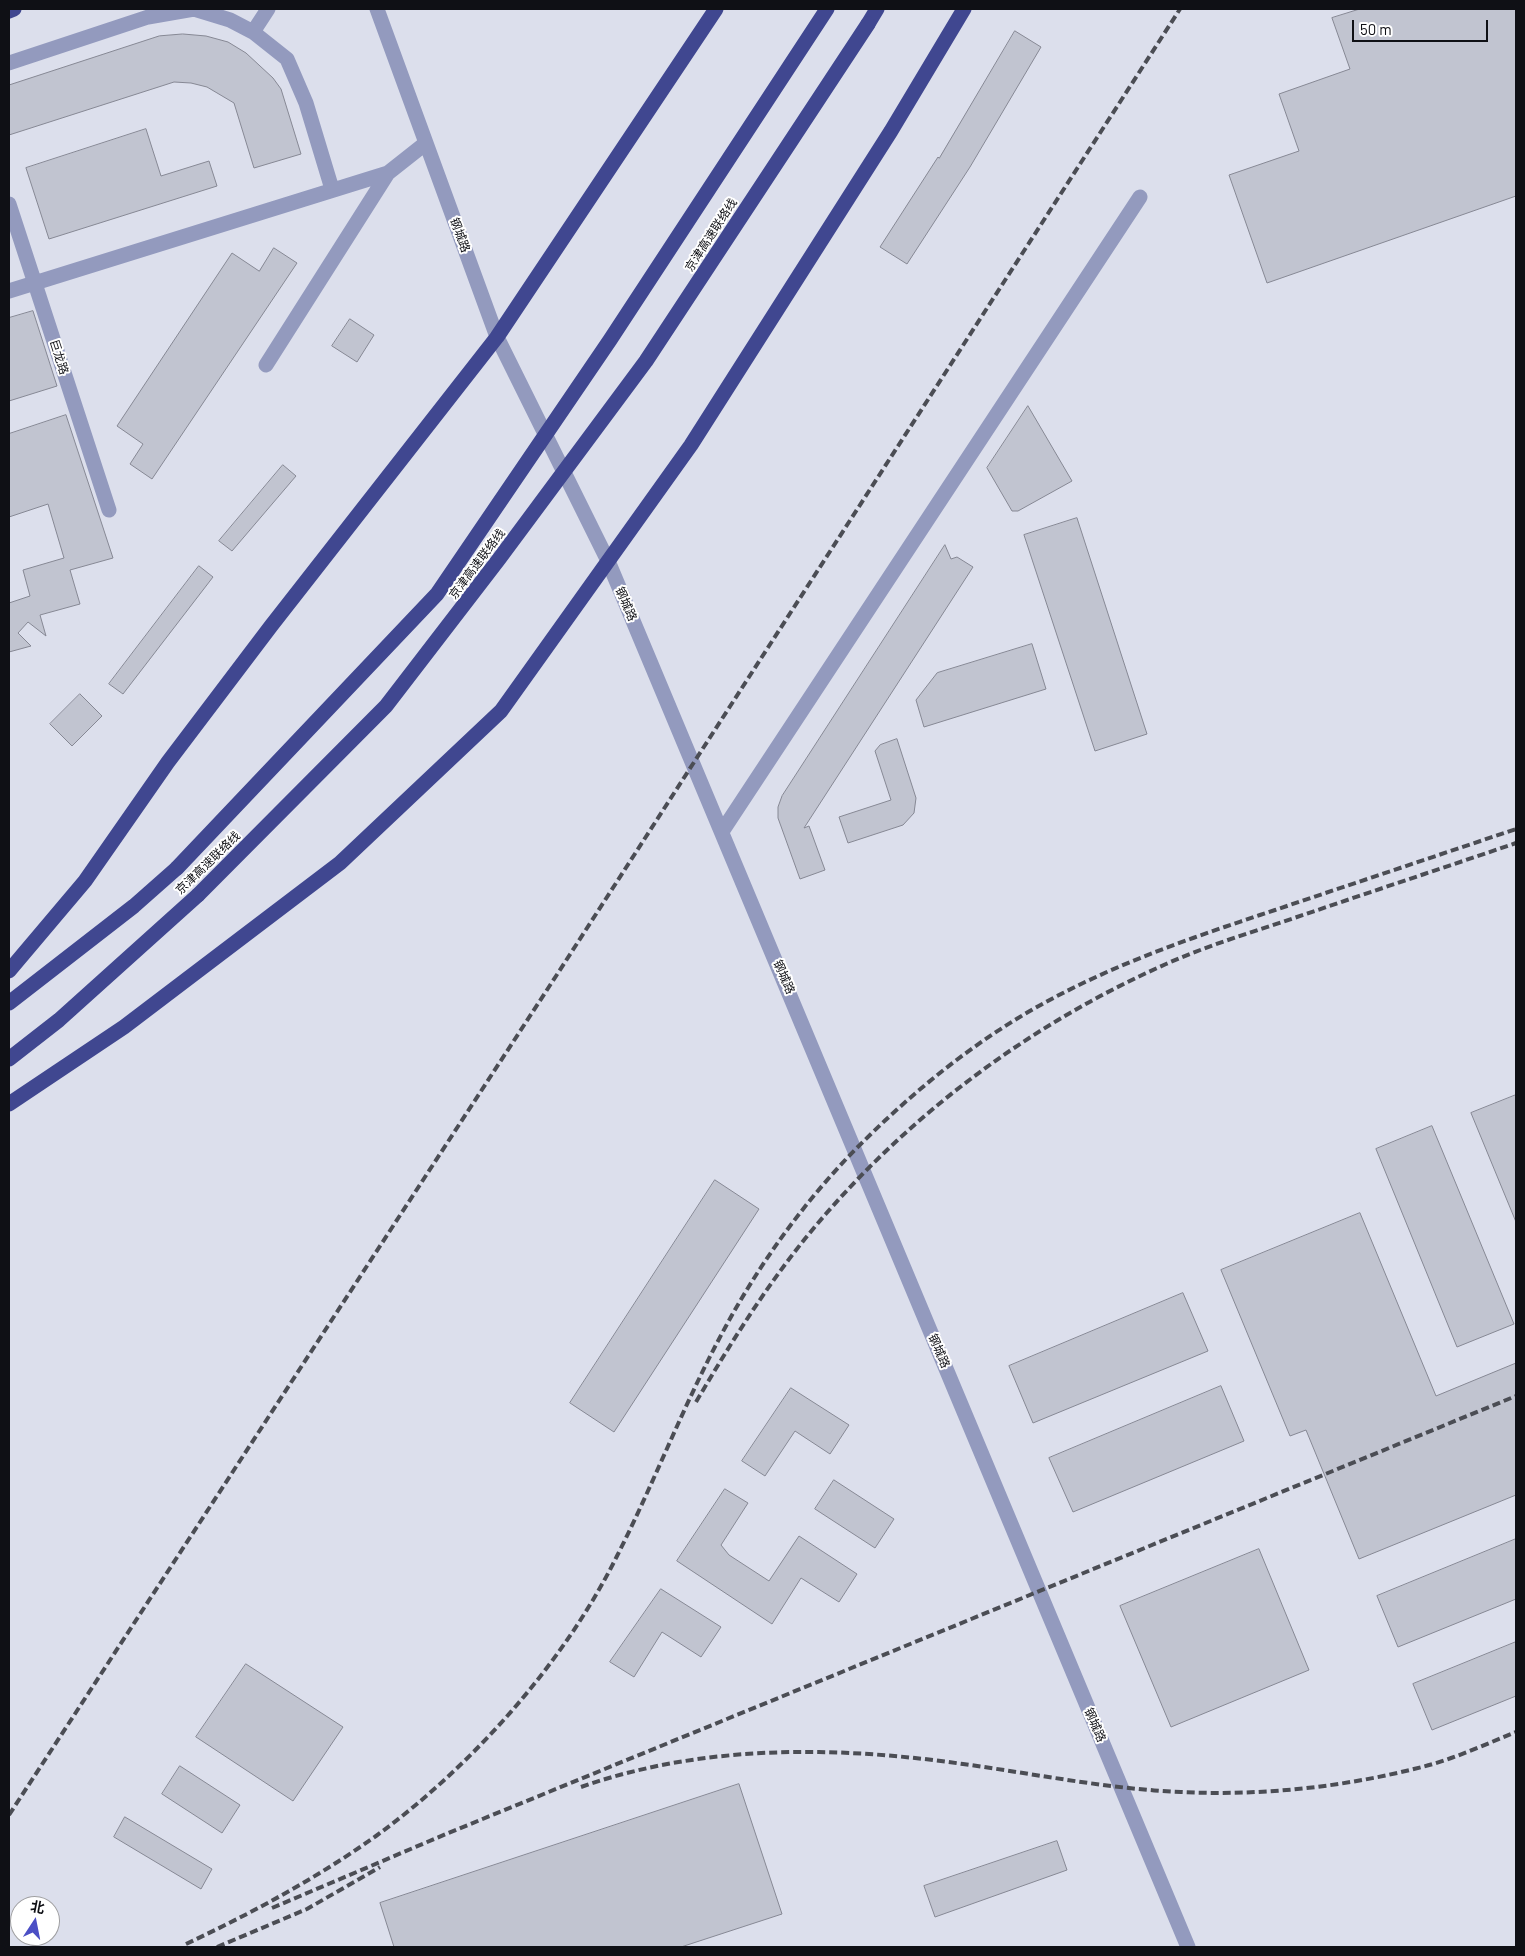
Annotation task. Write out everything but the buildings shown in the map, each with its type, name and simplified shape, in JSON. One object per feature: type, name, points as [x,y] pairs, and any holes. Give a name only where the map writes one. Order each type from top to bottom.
[{"type":"highway","points":[[9,11],[14,9]]},
{"type":"highway","points":[[9,971],[85,880],[168,762],[271,626],[497,337],[716,9]]},
{"type":"highway","name":"京津高速联络线","points":[[9,1003],[134,906],[177,868],[437,594],[610,340],[827,9]]},
{"type":"highway","name":"京津高速联络线","points":[[9,1059],[59,1020],[198,895],[386,706],[482,582],[646,361],[877,9]]},
{"type":"highway","points":[[9,1104],[124,1027],[340,863],[501,711],[691,445],[890,131],[964,9]]},
{"type":"street","points":[[9,63],[148,17],[194,9],[230,20],[253,32],[288,59],[306,103],[332,189]]},
{"type":"street","points":[[253,32],[268,9]]},
{"type":"street","name":"钢城路","points":[[377,9],[497,337],[608,561],[1188,1947]]},
{"type":"street","points":[[266,365],[388,173],[426,143]]},
{"type":"street","points":[[9,291],[388,173]]},
{"type":"street","points":[[722,830],[1140,196]]},
{"type":"street","name":"巨龙路","points":[[9,204],[109,510]]},
{"type":"railway","points":[[9,1815],[558,973],[1180,9]]},
{"type":"railway","points":[[186,1944],[284,1894],[376,1836],[447,1778],[513,1710],[543,1673],[595,1596],[631,1528],[711,1354],[766,1259],[830,1176],[872,1133],[922,1087],[1004,1027],[1033,1009],[1089,980],[1168,947],[1221,928],[1516,829]]},
{"type":"railway","points":[[696,1402],[774,1279],[841,1197],[881,1155],[924,1117],[968,1081],[1015,1047],[1114,989],[1200,950],[1516,843]]},
{"type":"railway","points":[[272,1908],[446,1834],[1516,1396]]},
{"type":"railway","points":[[581,1787],[627,1773],[674,1763],[722,1756],[819,1752],[915,1758],[1154,1790],[1242,1793],[1333,1785],[1393,1774],[1458,1756],[1516,1732]]},
{"type":"railway","points":[[217,1947],[307,1909],[380,1867]]}]
